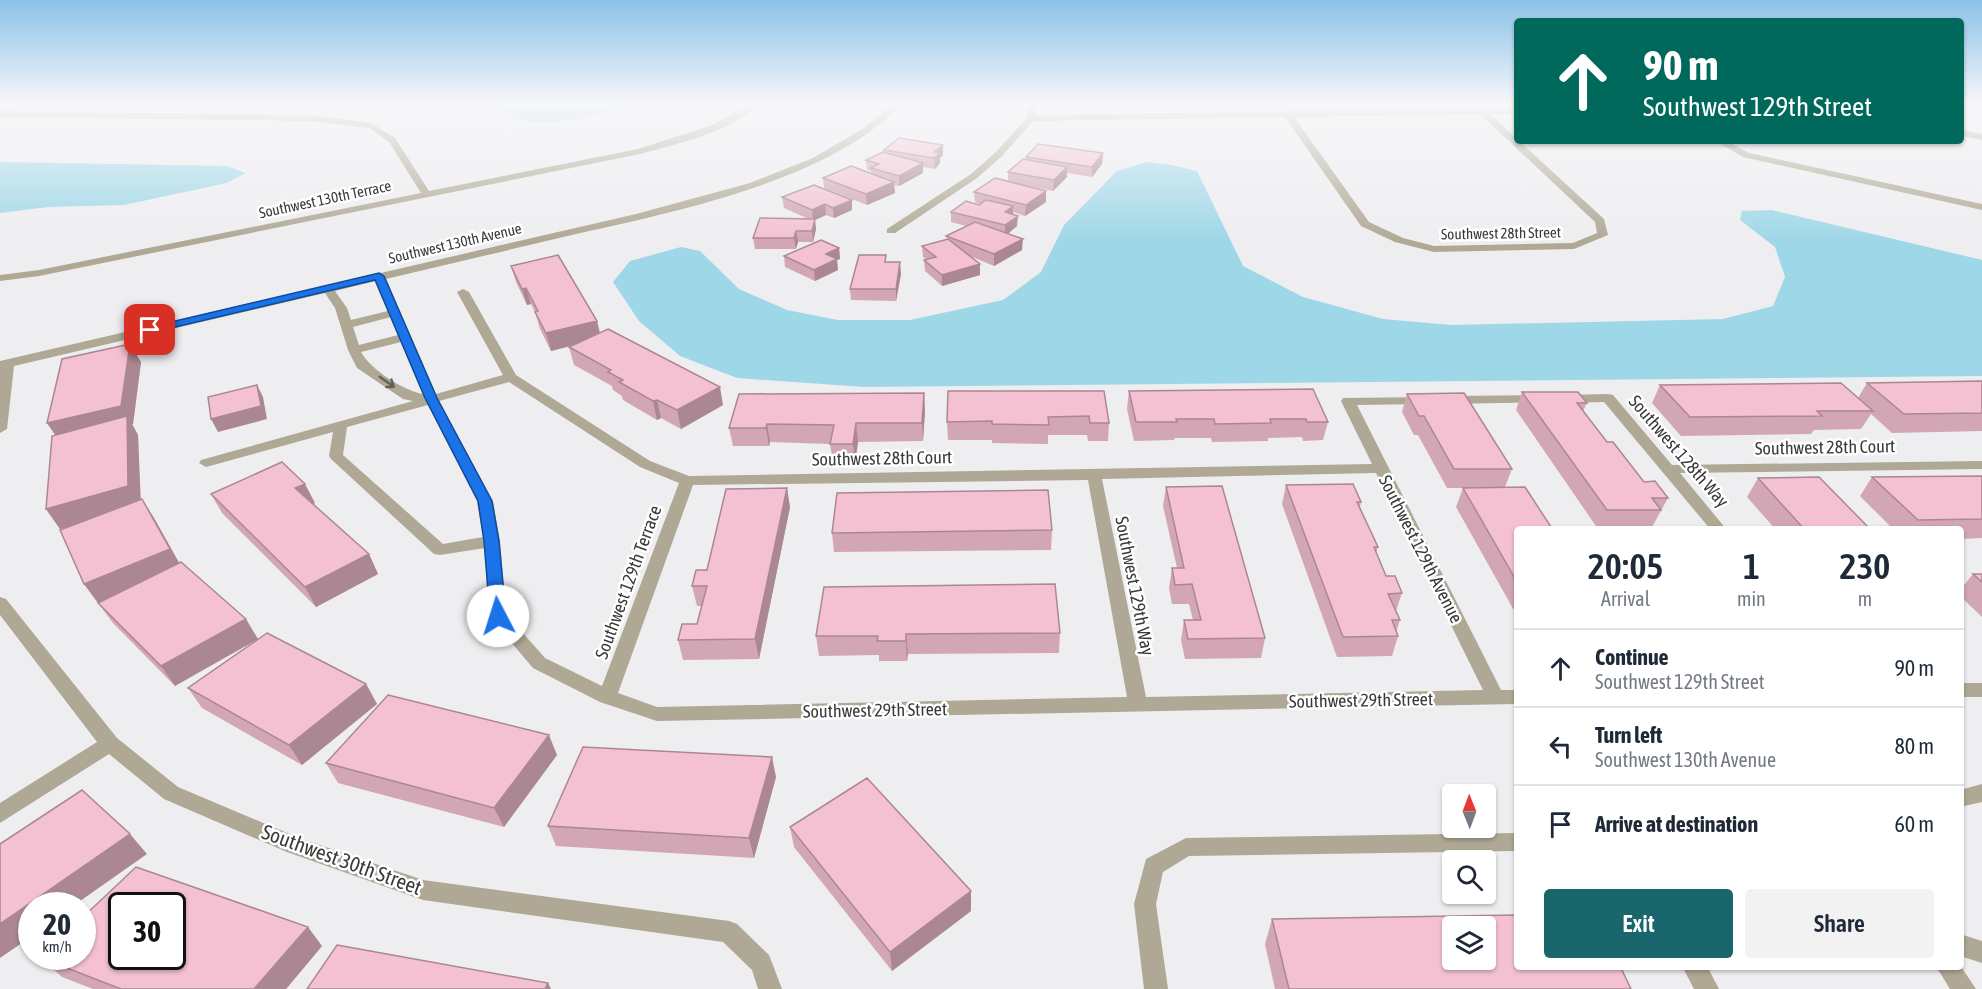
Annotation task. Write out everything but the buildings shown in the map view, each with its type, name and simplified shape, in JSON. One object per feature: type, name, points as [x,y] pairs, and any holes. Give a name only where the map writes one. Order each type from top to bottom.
[{"type":"street","points":[[399,150],[426,193]]},
{"type":"street","name":"Southwest 130th Terrace","points":[[0,278],[39,273],[643,150]]},
{"type":"street","name":"Southwest 130th Avenue","points":[[4,364],[638,217],[753,185],[816,160],[833,150]]},
{"type":"street","points":[[891,231],[974,176],[1002,150]]},
{"type":"street","name":"Southwest 28th Street","points":[[1313,150],[1365,224],[1399,240],[1434,249],[1574,246],[1603,236],[1600,221],[1524,150]]},
{"type":"street","points":[[1737,150],[1746,155],[1982,207]]},
{"type":"street","name":"Southwest 29th Street","points":[[379,276],[431,398],[485,501],[492,541],[498,616],[539,663],[607,697],[657,714],[1514,697]]},
{"type":"street","points":[[328,288],[341,308],[354,350],[362,364],[408,396],[431,398]]},
{"type":"street","name":"Southwest 28th Court","points":[[463,292],[511,377],[645,464],[687,481],[1380,468]]},
{"type":"street","points":[[345,325],[394,313]]},
{"type":"street","points":[[354,350],[405,337]]},
{"type":"street","points":[[0,429],[4,364]]},
{"type":"street","points":[[206,463],[511,377]]},
{"type":"street","name":"Southwest 129th Avenue","points":[[1495,697],[1348,401],[1608,399]]},
{"type":"street","name":"Southwest 128th Way","points":[[1608,399],[1717,526]]},
{"type":"street","points":[[341,424],[336,456],[440,550],[492,541]]},
{"type":"street","name":"Southwest 28th Court","points":[[1669,469],[1982,465]]},
{"type":"street","name":"Southwest 129th Way","points":[[1094,475],[1138,705]]},
{"type":"street","name":"Southwest 129th Terrace","points":[[607,697],[687,481]]},
{"type":"street","name":"Southwest 30th Street","points":[[0,603],[110,744],[171,793],[294,845],[423,890],[729,932],[761,963],[770,989]]},
{"type":"street","points":[[1964,690],[1982,690]]},
{"type":"street","points":[[0,814],[110,744]]},
{"type":"street","points":[[1964,798],[1982,793]]},
{"type":"street","points":[[1156,989],[1145,904],[1154,866],[1186,847],[1514,842]]},
{"type":"street","points":[[1964,946],[1982,952]]},
{"type":"street","points":[[1696,970],[1707,989]]},
{"type":"street","points":[[1950,970],[1964,989]]},
{"type":"water","points":[[0,162],[227,166],[246,173],[227,183],[124,205],[48,207],[0,213]]},
{"type":"water","points":[[1147,162],[1197,171],[1243,266],[1303,297],[1383,319],[1451,325],[1723,319],[1773,306],[1785,277],[1775,247],[1740,220],[1742,211],[1772,210],[1982,260],[1982,376],[864,387],[737,378],[680,356],[639,321],[613,282],[630,261],[681,247],[700,251],[739,289],[787,310],[838,320],[910,320],[1003,300],[1041,272],[1064,225],[1117,171]]},
{"type":"route","points":[[150,330],[379,276],[431,398],[485,501],[492,541],[498,616]]}]
